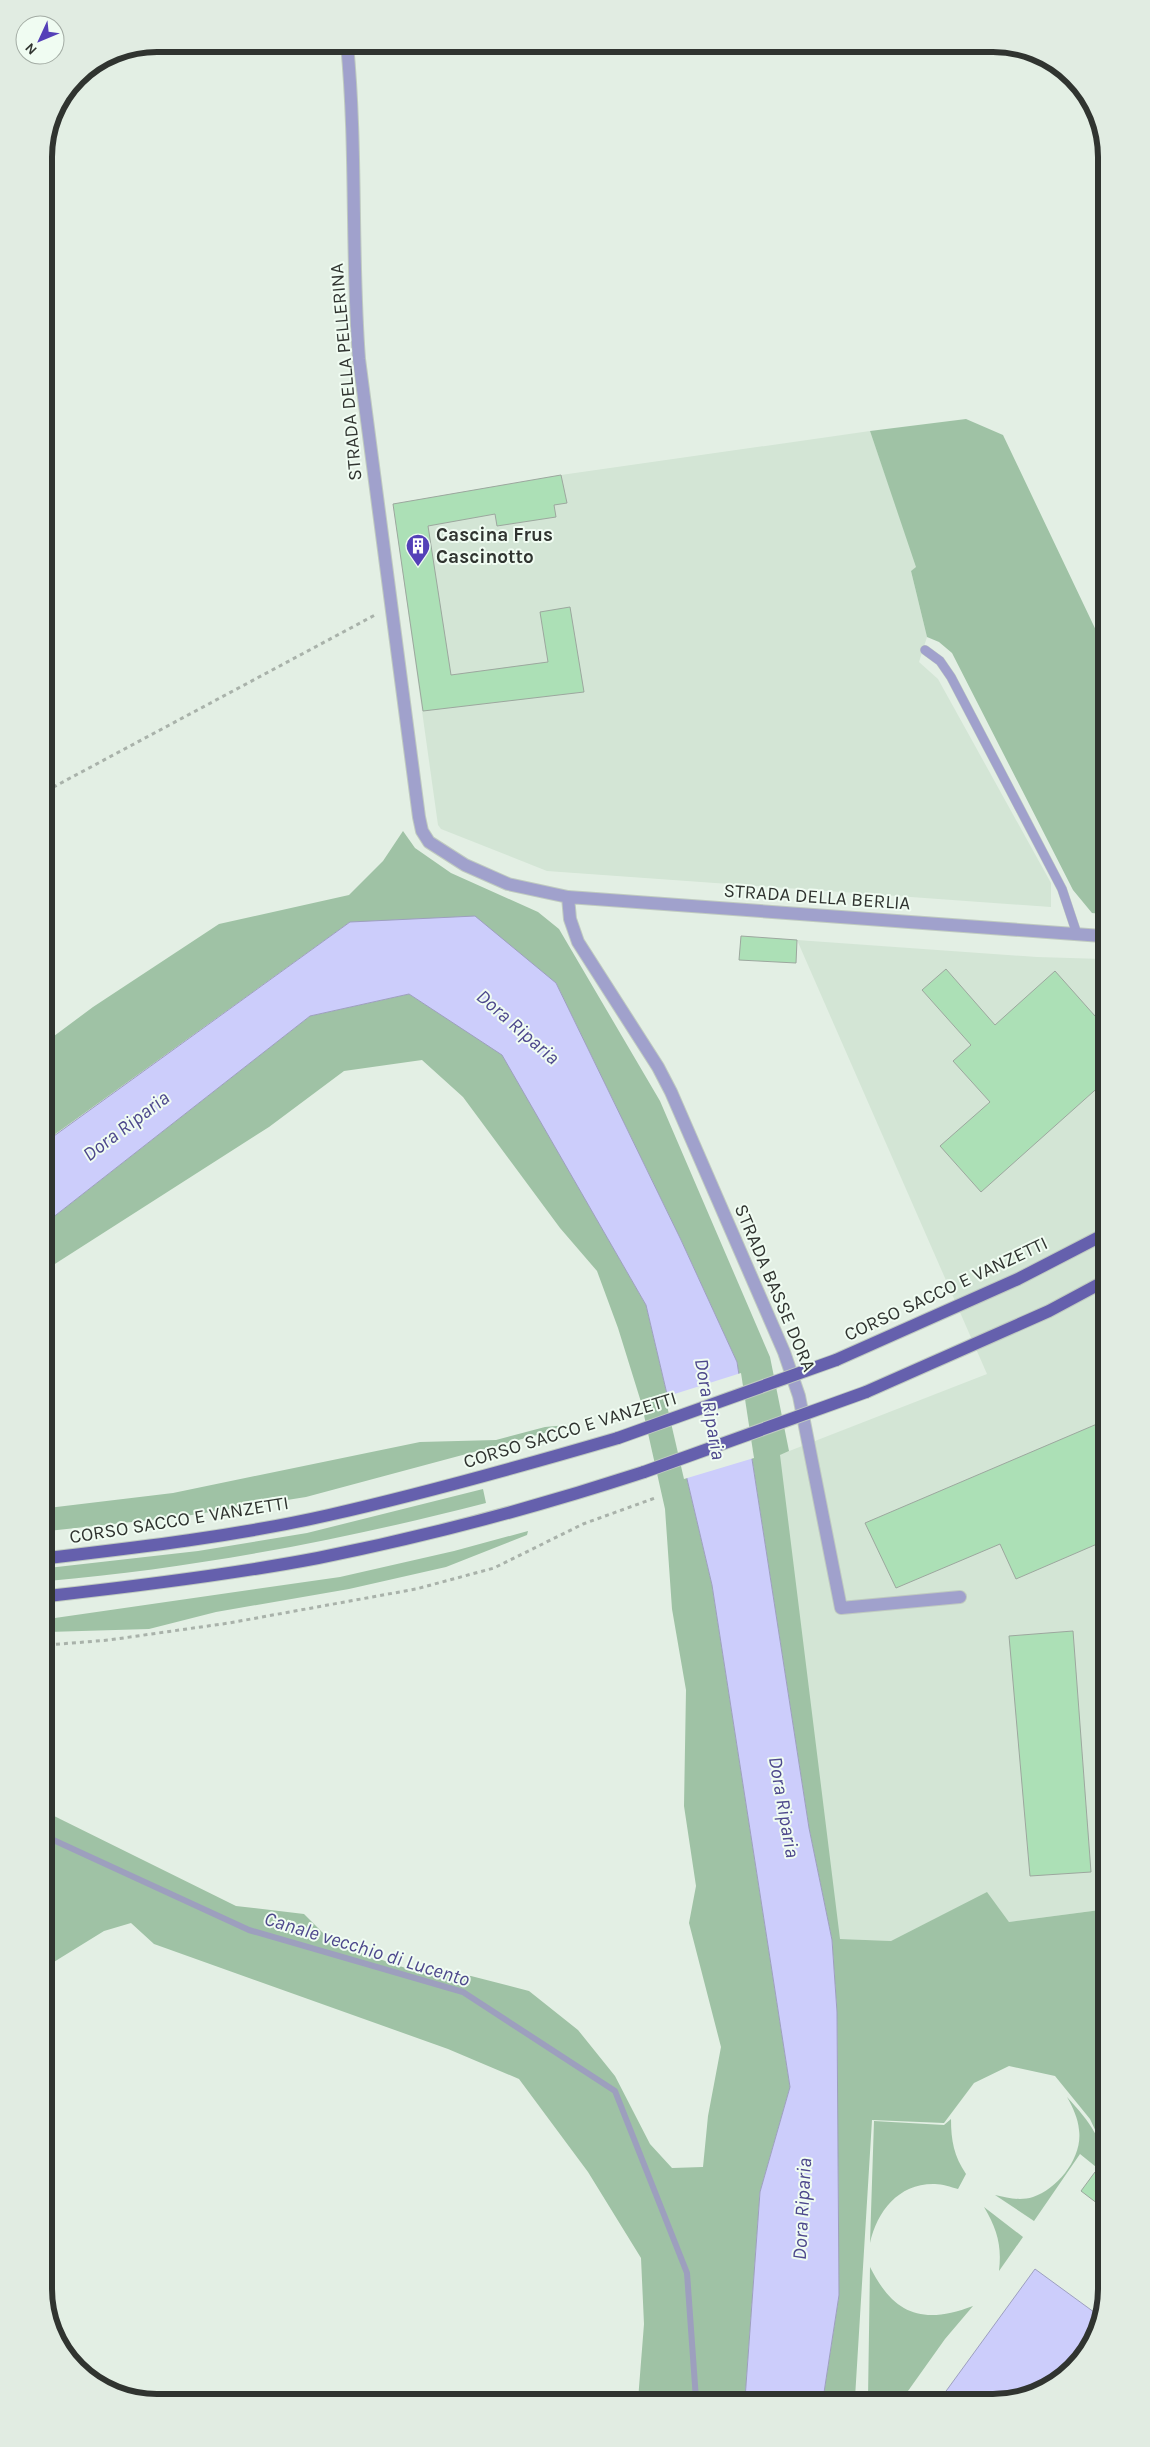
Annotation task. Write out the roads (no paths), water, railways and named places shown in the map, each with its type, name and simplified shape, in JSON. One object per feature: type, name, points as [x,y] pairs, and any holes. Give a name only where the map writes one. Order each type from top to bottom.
[{"type":"main road","name":"CORSO SACCO E VANZETTI","points":[[53,1557],[178,1543],[327,1516],[475,1480],[618,1438],[836,1360],[1018,1279],[1098,1238]]},
{"type":"main road","points":[[53,1595],[150,1584],[318,1558],[482,1521],[644,1472],[866,1392],[1049,1311],[1098,1285]]},
{"type":"street","name":"STRADA DELLA PELLERINA","points":[[348,52],[352,97],[354,289],[358,348],[422,831],[429,842],[438,850],[465,865],[508,884],[529,890]]},
{"type":"street","name":"STRADA DELLA BERLIA","points":[[529,890],[568,897],[1098,936]]},
{"type":"street","name":"STRADA BASSE DORA","points":[[568,897],[570,919],[578,942],[658,1067],[671,1092],[784,1352],[799,1396],[841,1608],[960,1597]]},
{"type":"lane","points":[[925,650],[940,662],[951,677],[1062,888],[1077,934]]},
{"type":"water","name":"Dora Riparia","points":[[475,916],[556,983],[681,1240],[737,1362],[809,1828],[832,1940],[837,2012],[839,2295],[824,2394],[745,2394],[760,2192],[790,2087],[712,1585],[646,1305],[502,1055],[409,994],[310,1016],[53,1217],[53,1137],[350,922]]},
{"type":"water","points":[[1035,2269],[1094,2312],[1090,2330],[1076,2354],[1062,2369],[1039,2384],[1007,2394],[944,2394]]},
{"type":"waterway","name":"Canale vecchio di Lucento","points":[[53,1840],[249,1930],[463,1992],[615,2091],[687,2273],[696,2394]]},
{"type":"place","name":"Cascina Frus Cascinotto","points":[[418,567]]}]
